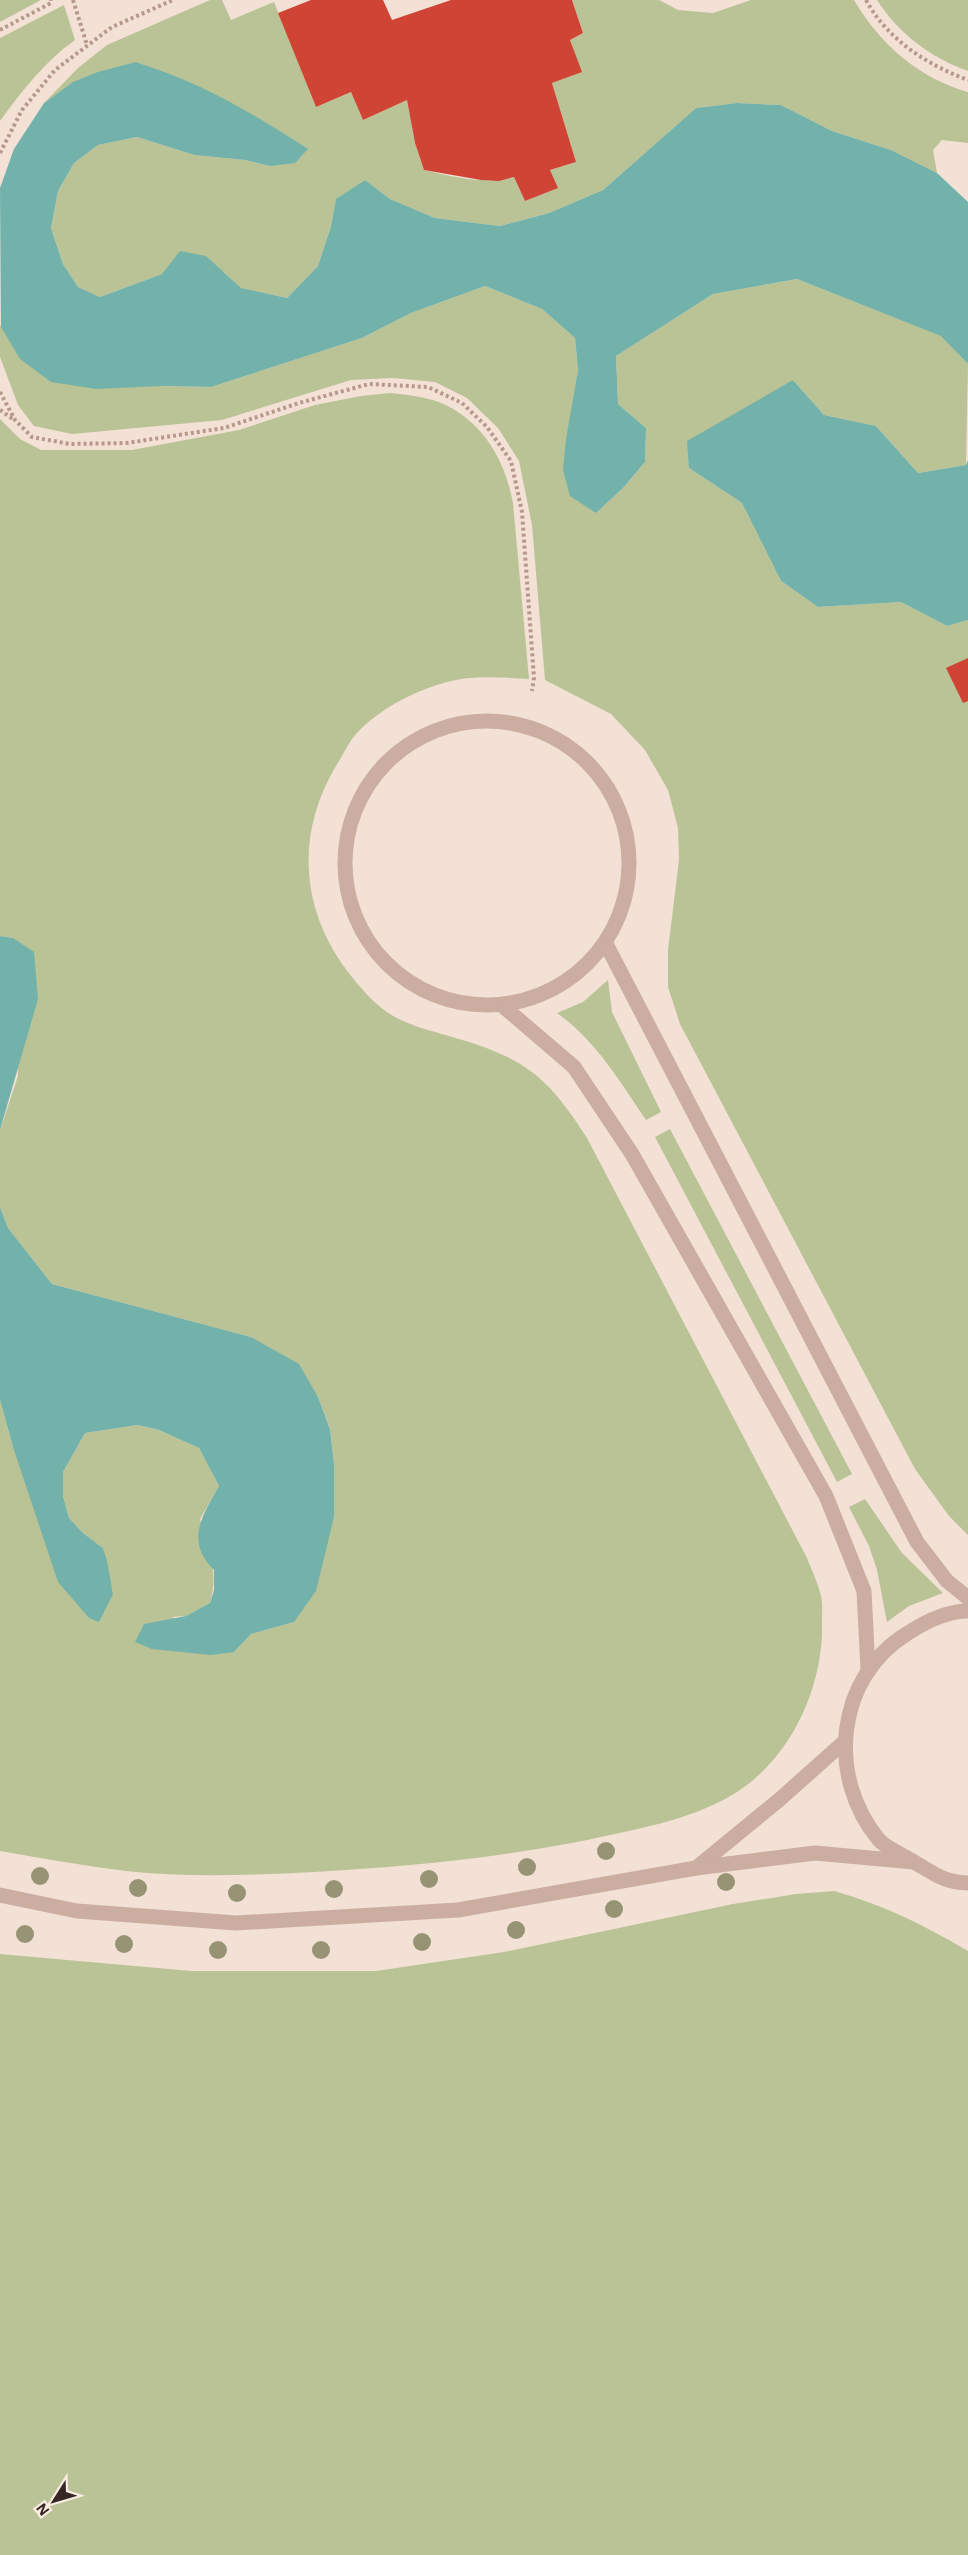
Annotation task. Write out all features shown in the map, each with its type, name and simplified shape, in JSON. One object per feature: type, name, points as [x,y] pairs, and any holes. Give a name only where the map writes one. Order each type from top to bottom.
[{"type":"lane","points":[[475,720],[528,726],[575,751],[610,791],[628,842],[627,895],[606,944],[572,979],[528,1001],[504,1007],[427,993],[384,962],[355,917],[344,865],[353,812],[381,766],[424,734],[475,720]]},
{"type":"lane","points":[[606,944],[917,1542],[948,1581],[968,1598]]},
{"type":"lane","points":[[504,1007],[574,1067],[632,1154],[826,1496],[864,1591],[868,1670]]},
{"type":"lane","points":[[968,1611],[926,1622],[894,1642],[868,1670],[851,1704],[844,1742],[852,1795],[880,1841],[968,1892]]},
{"type":"lane","points":[[696,1868],[779,1800],[844,1742]]},
{"type":"lane","points":[[0,1895],[77,1911],[236,1923],[458,1910],[696,1868],[815,1853],[914,1862]]},
{"type":"lane","points":[[948,1882],[968,1883]]},
{"type":"path","points":[[0,30],[51,3],[51,0]]},
{"type":"path","points":[[73,0],[87,45]]},
{"type":"path","points":[[0,153],[22,110],[55,70],[112,27],[173,0]]},
{"type":"path","points":[[866,0],[872,12],[898,41],[942,70],[968,80]]},
{"type":"path","points":[[0,410],[15,420],[32,437],[70,444],[127,443],[224,428],[299,403],[369,384],[428,387],[462,402],[488,427],[511,461],[522,512],[534,678],[532,692]]},
{"type":"path","points":[[0,392],[15,420]]},
{"type":"green space","points":[[0,0],[41,0],[0,22]]},
{"type":"green space","points":[[210,0],[222,0],[231,20],[274,2],[316,107],[351,92],[363,120],[407,100],[415,143],[424,170],[480,180],[514,177],[525,201],[557,188],[550,170],[576,162],[552,83],[581,72],[570,40],[583,33],[572,0],[659,0],[678,10],[713,13],[751,0],[854,0],[876,31],[902,57],[933,78],[968,92],[968,143],[942,140],[933,150],[937,173],[891,150],[832,131],[781,105],[737,103],[696,108],[603,190],[549,213],[500,226],[435,218],[390,199],[365,180],[336,200],[331,226],[318,266],[287,298],[240,288],[224,272],[162,274],[100,297],[78,287],[63,264],[51,228],[58,191],[74,163],[98,145],[137,137],[194,155],[245,160],[270,166],[135,62],[87,77],[44,103],[78,68],[107,45]]},
{"type":"green space","points":[[877,0],[968,0],[968,71],[928,52],[905,34]]},
{"type":"green space","points":[[64,5],[75,40],[43,67],[0,121],[0,38]]},
{"type":"green space","points":[[797,279],[942,336],[968,364],[966,465],[918,473],[876,426],[824,415],[793,380],[689,468],[742,503],[781,581],[818,607],[901,602],[947,626],[968,620],[968,1535],[949,1516],[915,1469],[680,1024],[668,987],[668,950],[679,860],[678,828],[668,790],[645,750],[611,714],[545,680],[532,525],[519,461],[498,428],[467,398],[435,382],[393,378],[351,380],[222,420],[72,434],[34,426],[18,405],[0,357],[0,324],[1,327],[163,386],[211,387],[362,338],[411,313],[485,286],[542,309],[575,338],[578,371],[574,403],[596,513],[623,488],[645,462],[646,428],[618,404],[616,356],[713,294]]},
{"type":"green space","points":[[390,393],[433,400],[460,413],[482,434],[499,459],[513,503],[529,679],[477,677],[438,684],[405,698],[362,728],[352,739],[336,766],[323,793],[314,820],[309,847],[309,874],[313,901],[322,927],[335,953],[366,994],[383,1009],[410,1024],[482,1047],[519,1064],[548,1086],[561,1100],[587,1138],[807,1558],[822,1602],[821,1647],[817,1672],[800,1720],[771,1763],[753,1780],[732,1795],[698,1811],[680,1818],[624,1832],[520,1852],[451,1861],[348,1870],[244,1875],[173,1875],[126,1871],[0,1851],[0,1400],[13,1447],[113,1594],[103,1548],[83,1533],[69,1518],[63,1496],[63,1472],[85,1433],[138,1425],[159,1430],[199,1448],[219,1486],[200,1519],[212,1561],[213,1592],[210,1603],[186,1616],[172,1617],[234,1652],[251,1634],[294,1622],[334,1517],[334,1464],[330,1428],[318,1397],[251,1337],[52,1284],[8,1228],[0,1207],[0,1130],[18,1076],[13,938],[0,936],[0,419],[20,439],[41,450],[132,450],[239,430],[315,405]]},
{"type":"green space","points":[[608,980],[612,1012],[661,1112],[646,1120],[595,1049],[584,1036],[557,1013],[583,1002]]},
{"type":"green space","points":[[670,1129],[852,1474],[837,1482],[655,1137]]},
{"type":"green space","points":[[865,1499],[902,1553],[943,1593],[909,1606],[887,1622],[877,1570],[869,1546],[849,1507]]},
{"type":"green space","points":[[834,1891],[903,1916],[968,1951],[968,2555],[0,2555],[0,1954],[191,1971],[376,1971],[504,1952],[733,1904],[796,1894]]},
{"type":"water","points":[[135,62],[203,88],[308,149],[295,163],[270,166],[245,160],[194,155],[137,137],[98,145],[74,163],[58,191],[51,228],[63,264],[78,287],[100,297],[162,274],[180,251],[206,256],[241,288],[287,298],[318,266],[331,226],[336,199],[365,180],[390,199],[435,218],[500,226],[549,213],[603,190],[696,108],[737,103],[781,105],[832,131],[891,150],[937,173],[968,202],[968,364],[941,336],[797,279],[713,294],[616,356],[618,404],[646,428],[645,462],[623,488],[596,513],[570,496],[563,470],[578,371],[575,338],[542,309],[485,286],[411,313],[362,338],[211,387],[163,386],[96,389],[51,382],[20,359],[1,327],[0,188],[14,149],[44,103],[73,82],[98,72]]},
{"type":"water","points":[[793,380],[824,415],[876,426],[918,473],[966,465],[968,460],[968,620],[947,626],[901,602],[818,607],[781,581],[742,503],[689,468],[687,441]]},
{"type":"water","points":[[0,936],[13,938],[34,952],[38,999],[0,1130]]},
{"type":"water","points":[[0,1207],[8,1228],[52,1284],[251,1337],[299,1364],[318,1397],[330,1429],[334,1464],[334,1517],[316,1591],[294,1622],[251,1634],[234,1652],[211,1655],[152,1649],[135,1642],[144,1624],[186,1616],[210,1603],[214,1590],[214,1570],[205,1559],[198,1539],[202,1518],[219,1486],[199,1448],[159,1430],[138,1425],[85,1433],[63,1472],[63,1496],[69,1518],[83,1533],[103,1548],[107,1561],[113,1594],[99,1622],[89,1618],[58,1582],[13,1447],[0,1400]]},
{"type":"building","points":[[311,0],[383,0],[392,20],[451,0],[572,0],[583,33],[570,40],[582,72],[552,83],[576,162],[550,170],[558,188],[525,201],[514,177],[499,181],[481,180],[424,170],[415,143],[407,100],[363,120],[351,92],[316,107],[278,13]]},
{"type":"building","points":[[968,658],[968,701],[963,703],[946,668]]}]
